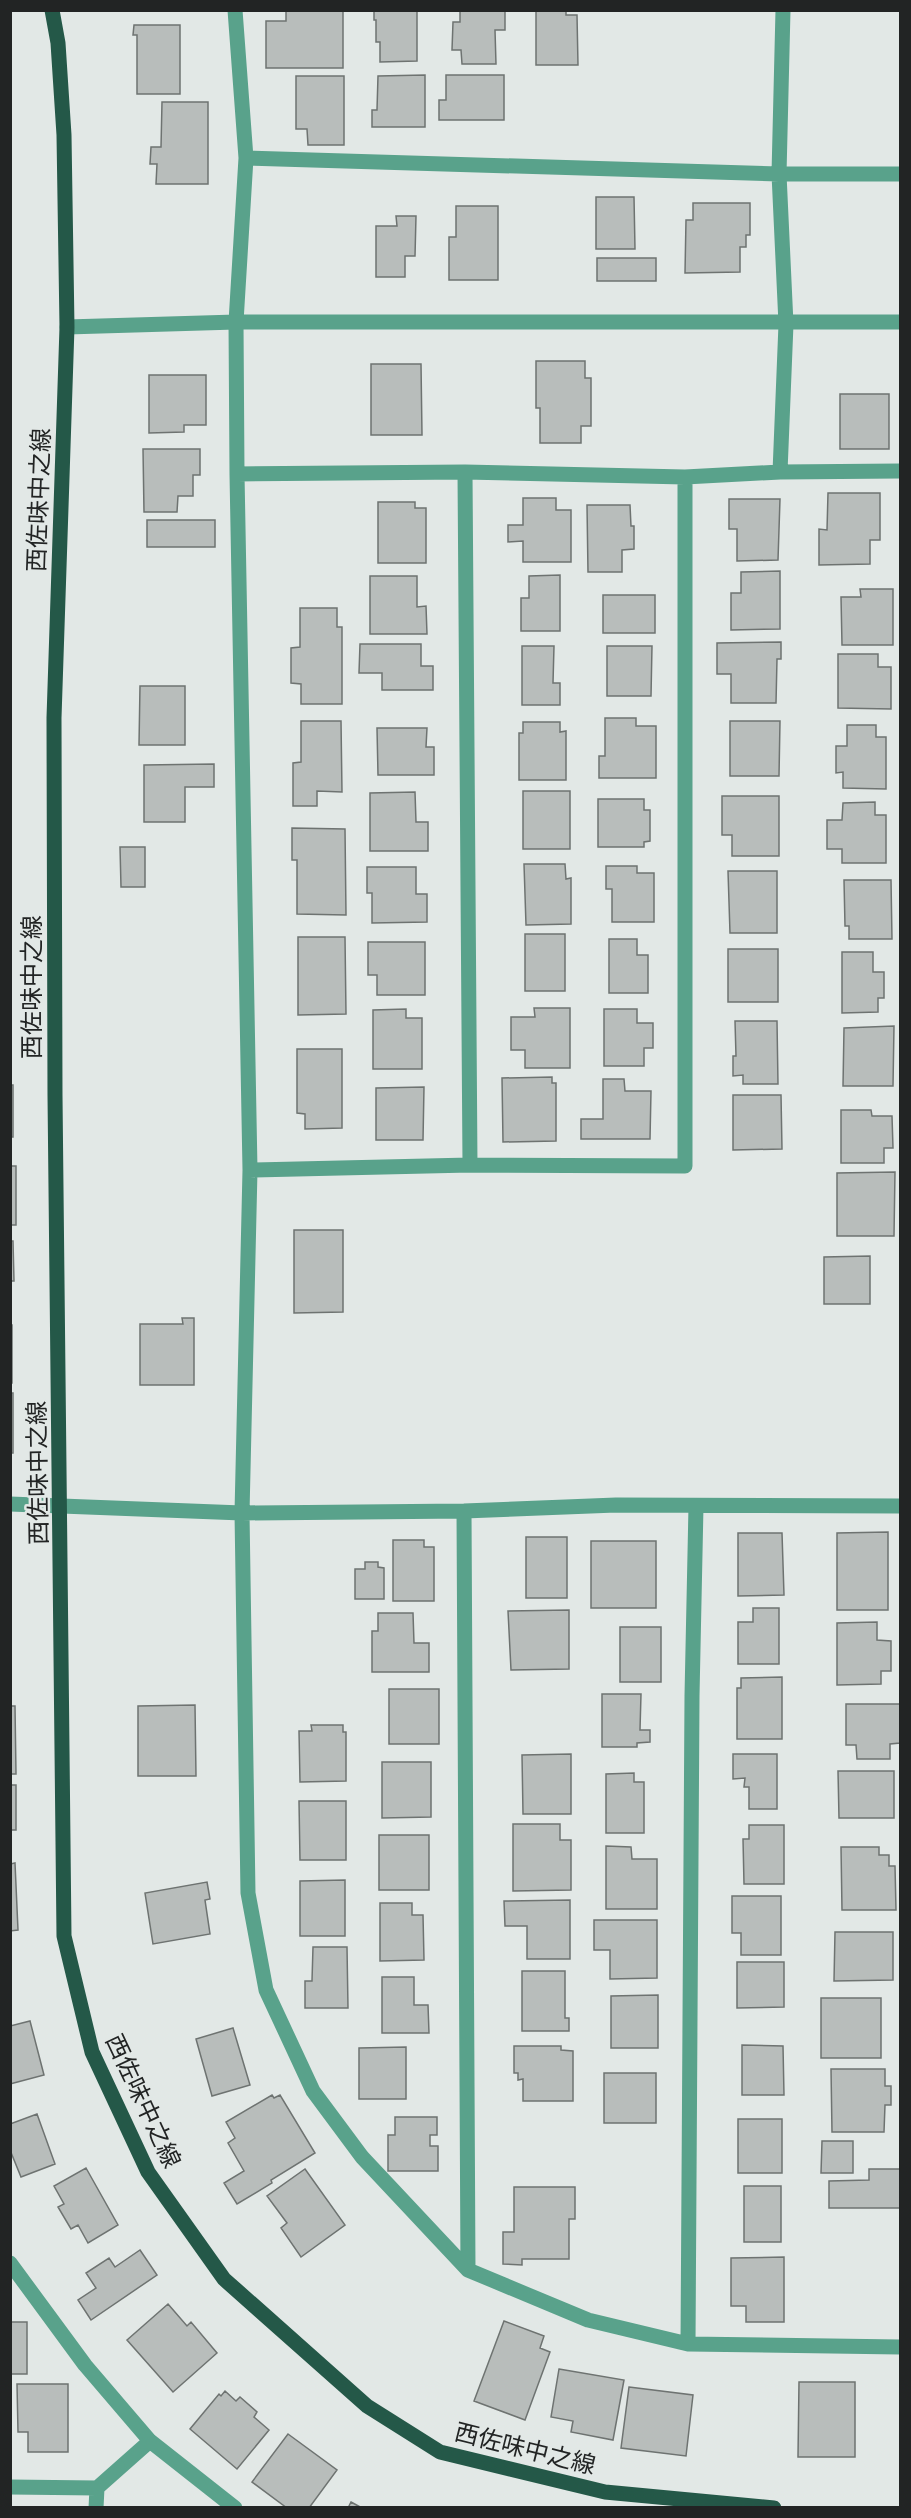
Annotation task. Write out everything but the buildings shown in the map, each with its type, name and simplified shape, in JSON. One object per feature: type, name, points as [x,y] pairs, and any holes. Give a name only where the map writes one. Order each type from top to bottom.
[{"type":"main road","name":"西佐味中之線","points":[[52,10],[58,44],[64,135],[67,327],[54,718],[55,1095],[64,1936],[92,2052],[148,2172],[224,2279],[367,2406],[440,2452],[605,2492],[774,2508]]},
{"type":"street","points":[[235,10],[246,158],[236,322],[250,1170],[242,1513],[248,1893],[266,1990],[313,2091],[362,2157],[468,2270],[588,2320],[688,2344],[900,2347]]},
{"type":"street","points":[[780,472],[786,324],[779,174],[783,10]]},
{"type":"street","points":[[246,158],[779,174],[900,174]]},
{"type":"street","points":[[67,327],[236,322],[786,324],[900,322]]},
{"type":"street","points":[[237,474],[465,472],[685,477],[780,472],[900,471]]},
{"type":"street","points":[[465,472],[470,1165]]},
{"type":"street","points":[[250,1170],[470,1165],[685,1166],[685,477]]},
{"type":"street","points":[[10,1504],[242,1513],[464,1511],[616,1505],[900,1506]]},
{"type":"street","points":[[688,2344],[692,1708],[696,1506]]},
{"type":"street","points":[[464,1511],[468,2270]]},
{"type":"street","points":[[11,2266],[85,2365],[150,2441],[235,2508]]},
{"type":"street","points":[[10,2487],[97,2487],[150,2441]]},
{"type":"street","points":[[96,2508],[97,2487]]}]
